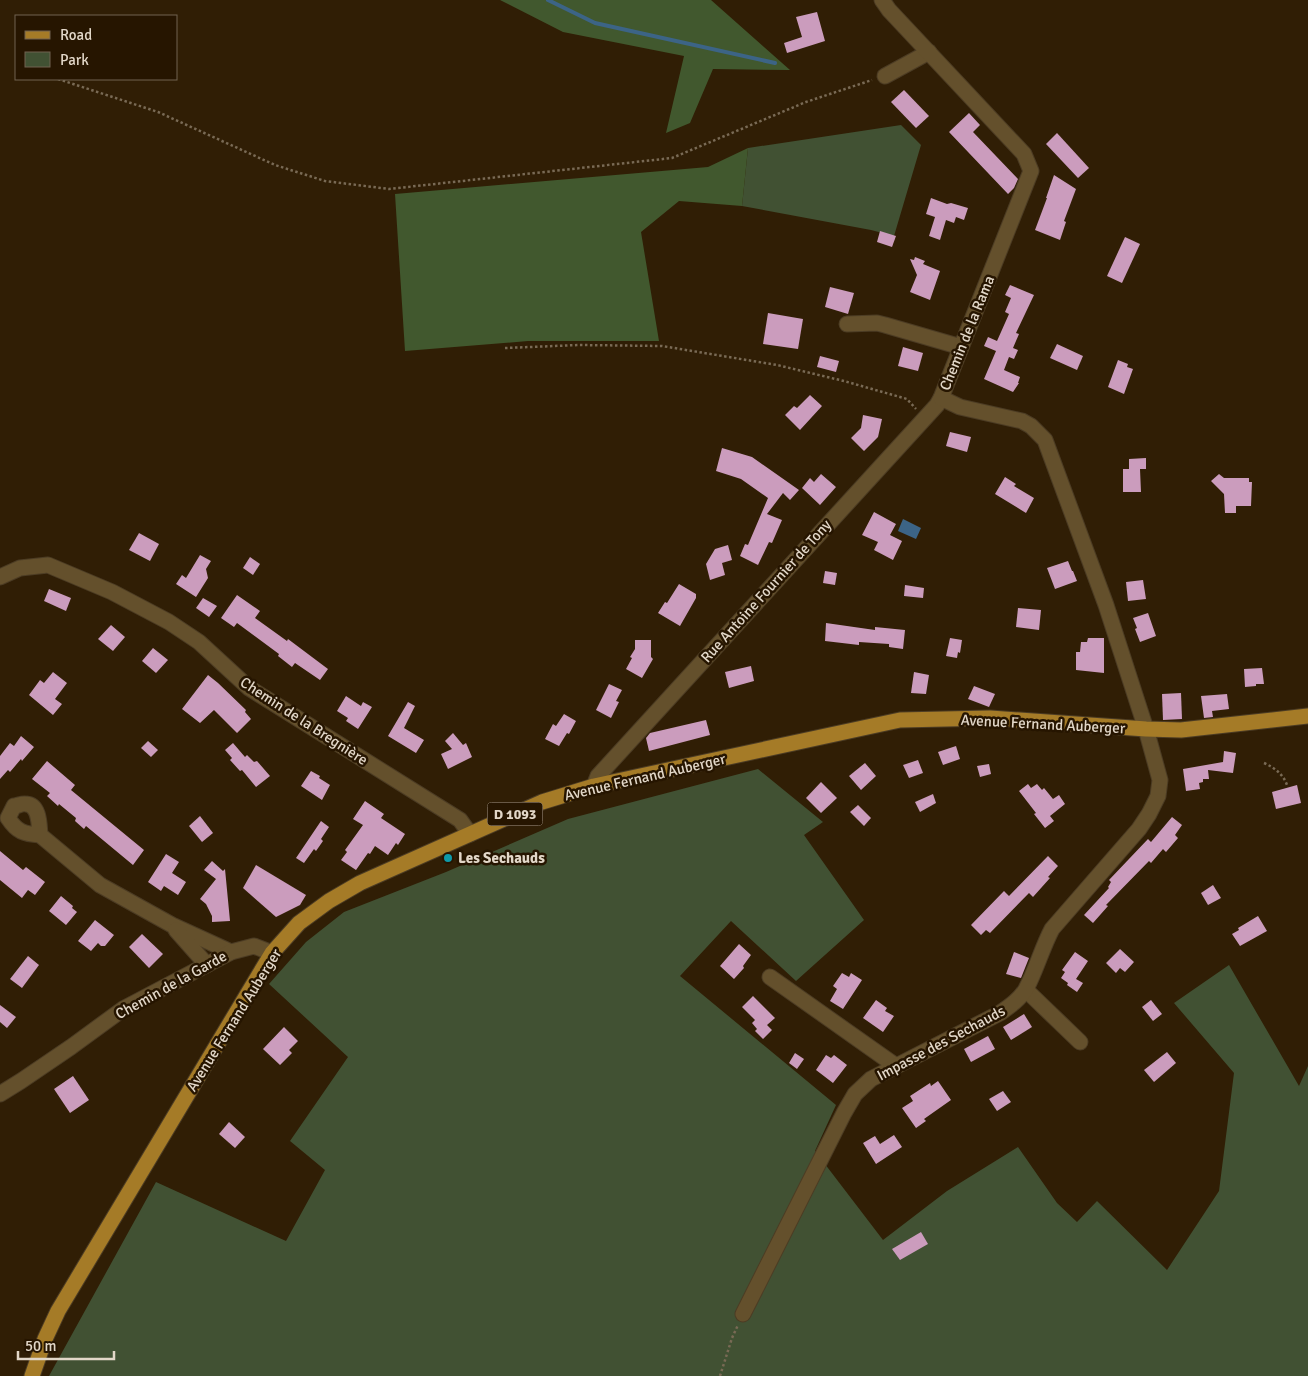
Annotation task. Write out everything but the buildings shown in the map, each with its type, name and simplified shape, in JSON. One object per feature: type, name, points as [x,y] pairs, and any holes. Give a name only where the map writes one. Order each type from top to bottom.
[{"type":"main road","name":"Avenue Fernand Auberger","points":[[32,1376],[45,1339],[58,1312],[272,953],[299,923],[328,901],[360,883],[542,802],[594,786],[900,720],[990,718],[1146,730],[1181,730],[1308,716]]},
{"type":"street","name":"Chemin de la Rama","points":[[882,0],[889,10],[1024,154],[1031,171],[941,398],[960,407],[1022,421],[1031,426],[1045,440],[1106,605],[1146,730]]},
{"type":"street","points":[[885,76],[929,52]]},
{"type":"street","points":[[847,324],[877,323],[962,347]]},
{"type":"street","name":"Rue Antoine Fournier de Tony","points":[[594,786],[598,776],[604,769],[937,405],[941,398]]},
{"type":"street","name":"Chemin de la Bregnière","points":[[0,577],[20,568],[48,565],[112,592],[169,622],[199,642],[249,688],[460,820],[470,834]]},
{"type":"street","name":"Impasse des Sechauds","points":[[743,1314],[855,1094],[871,1079],[1000,1013],[1014,1003],[1026,990],[1052,929],[1139,829],[1158,796],[1160,780],[1146,730]]},
{"type":"street","points":[[40,835],[100,885],[172,925],[231,952]]},
{"type":"street","points":[[172,925],[207,965]]},
{"type":"street","name":"Chemin de la Garde","points":[[0,1094],[71,1047],[123,1009],[231,952],[254,946],[272,953]]},
{"type":"street","points":[[770,977],[896,1066]]},
{"type":"street","points":[[1026,990],[1080,1042]]},
{"type":"path","points":[[61,80],[158,112],[275,166],[325,181],[389,188],[672,158],[806,102],[885,76]]},
{"type":"path","points":[[506,348],[579,345],[662,346],[720,356],[844,381],[907,399],[914,405],[923,420]]},
{"type":"path","points":[[1264,762],[1282,775],[1287,785]]},
{"type":"path","points":[[720,1376],[732,1338],[743,1314]]},
{"type":"green space","points":[[500,0],[711,0],[790,70],[713,69],[690,123],[666,133],[684,56],[563,32]]},
{"type":"green space","points":[[901,125],[921,145],[894,236],[742,206],[748,148]]},
{"type":"green space","points":[[748,148],[742,206],[679,201],[641,232],[659,341],[528,341],[405,351],[395,194],[708,167]]},
{"type":"green space","points":[[758,769],[823,822],[804,835],[864,920],[796,981],[731,921],[680,976],[836,1105],[815,1151],[883,1240],[947,1191],[1018,1147],[1057,1203],[1077,1222],[1097,1201],[1167,1270],[1219,1191],[1234,1073],[1174,1003],[1229,965],[1299,1086],[1308,1066],[1308,1376],[49,1376],[156,1182],[286,1241],[325,1170],[290,1141],[348,1057],[269,984],[306,942],[344,912],[446,872],[568,819]]},
{"type":"water","points":[[903,519],[921,528],[916,539],[898,531]]},
{"type":"waterway","points":[[548,0],[595,23],[775,63]]},
{"type":"place","name":"Les Sechauds","points":[[448,858]]}]
